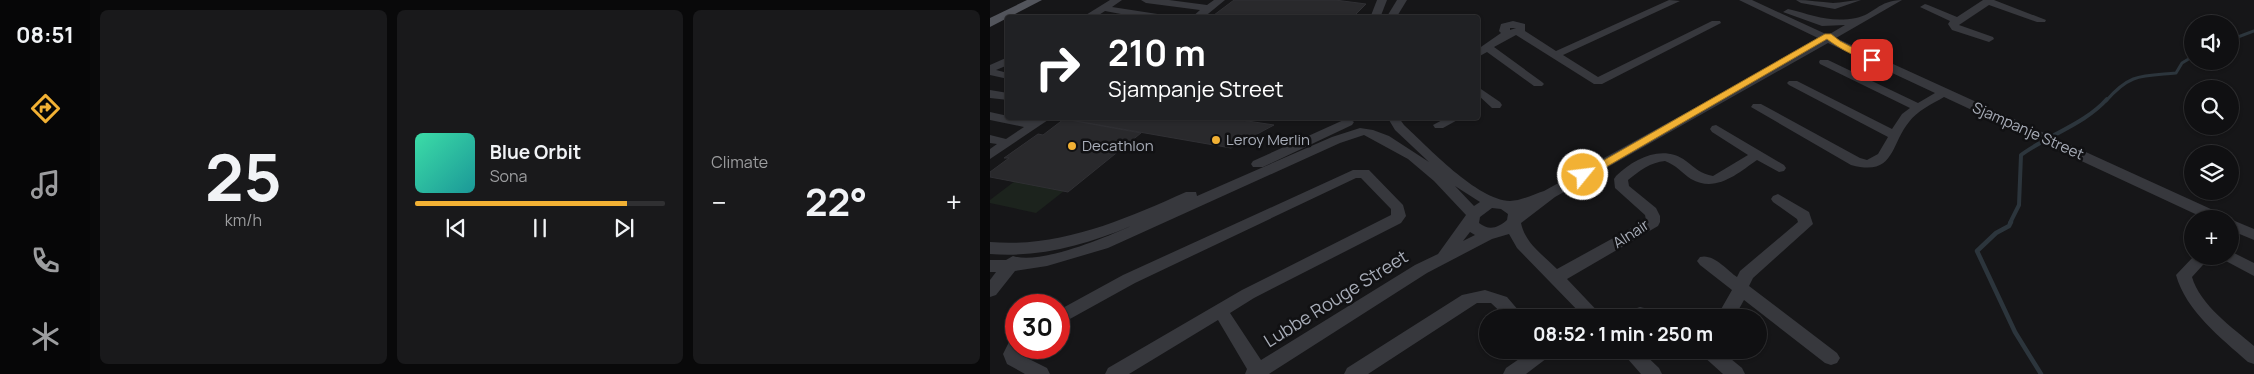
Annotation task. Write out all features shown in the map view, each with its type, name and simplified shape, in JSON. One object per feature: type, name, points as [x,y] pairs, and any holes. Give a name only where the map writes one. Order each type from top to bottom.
[{"type":"main road","points":[[1006,15],[1036,0]]},
{"type":"main road","points":[[990,23],[1005,16]]},
{"type":"street","points":[[1091,15],[1117,0]]},
{"type":"street","points":[[1146,0],[1208,8]]},
{"type":"street","points":[[1200,15],[1220,0]]},
{"type":"street","points":[[1376,15],[1382,0]]},
{"type":"street","points":[[1393,15],[1402,0]]},
{"type":"street","points":[[1744,0],[1829,38]]},
{"type":"street","points":[[1762,0],[1829,38]]},
{"type":"street","points":[[1801,0],[1828,6],[1849,1]]},
{"type":"street","points":[[1735,90],[1740,84],[1800,50],[1829,38],[1856,20],[1893,0]]},
{"type":"street","points":[[1492,234],[1504,231],[1550,194],[1897,0]]},
{"type":"street","points":[[1989,39],[1956,28],[1953,24],[1989,0],[2041,20]]},
{"type":"street","points":[[1555,55],[1675,1]]},
{"type":"street","points":[[1925,7],[1958,20]]},
{"type":"street","points":[[1102,8],[1145,15]]},
{"type":"street","points":[[1778,8],[1822,23],[1833,24],[1856,20]]},
{"type":"street","points":[[1791,22],[1808,36],[1807,42],[1800,50]]},
{"type":"street","points":[[1480,52],[1508,33],[1504,31],[1504,28],[1513,24],[1521,26],[1522,29],[1519,32],[1598,82],[1716,23]]},
{"type":"street","name":"Sjampanje Street","points":[[1829,38],[1942,93],[2200,210]]},
{"type":"street","points":[[1487,47],[1538,84]]},
{"type":"street","points":[[990,71],[1005,62]]},
{"type":"street","points":[[1824,62],[1920,108]]},
{"type":"street","points":[[990,71],[1005,75]]},
{"type":"street","points":[[1793,83],[1896,136]]},
{"type":"street","points":[[1480,92],[1494,103],[1480,106]]},
{"type":"street","points":[[1757,107],[1861,164],[1870,163],[1883,155],[1891,147],[1906,118],[1942,93]]},
{"type":"street","points":[[990,94],[1005,96]]},
{"type":"street","points":[[990,116],[1005,118]]},
{"type":"street","points":[[990,248],[1021,249],[1071,241],[1142,217],[1349,120],[1352,129],[1388,139],[1408,151],[1455,194],[1472,217],[1476,229],[1522,244]]},
{"type":"street","points":[[990,266],[1011,267],[1038,262],[1105,243],[1336,140],[1383,129],[1395,120]]},
{"type":"street","points":[[1396,120],[1398,127],[1456,180],[1491,203]]},
{"type":"street","points":[[1439,125],[1450,120]]},
{"type":"street","points":[[990,155],[1040,121]]},
{"type":"street","points":[[1716,129],[1779,168]]},
{"type":"street","points":[[990,139],[1008,143]]},
{"type":"street","name":"Alnair","points":[[1555,278],[1653,222],[1651,212],[1622,188],[1621,179],[1628,172],[1653,158],[1665,156],[1701,178],[1711,180],[1721,177],[1757,155]]},
{"type":"street","points":[[1070,312],[1128,279],[1353,174],[1364,173],[1398,208],[1399,216],[1396,219],[1248,294],[1114,374]]},
{"type":"street","points":[[1509,206],[1550,194]]},
{"type":"street","points":[[1731,309],[1735,303],[1746,275],[1806,224],[1804,216],[1778,199]]},
{"type":"street","points":[[1472,217],[1477,209],[1491,203],[1509,206],[1515,212],[1516,234],[1522,244],[1585,309]]},
{"type":"street","name":"Lubbe Rouge Street","points":[[1439,259],[1455,242],[1472,217]]},
{"type":"street","points":[[2239,228],[2254,235]]},
{"type":"street","name":"Lubbe Rouge Street","points":[[1256,373],[1439,259],[1492,234]]},
{"type":"street","points":[[990,291],[1011,267],[1021,249]]},
{"type":"street","points":[[1705,261],[1831,358]]},
{"type":"street","points":[[2239,262],[2254,270]]},
{"type":"street","points":[[2194,265],[2184,274],[2187,288],[2216,322],[2254,357]]},
{"type":"street","points":[[1352,374],[1468,300],[1478,296],[1490,295],[1498,298],[1508,309]]},
{"type":"street","points":[[1220,310],[1256,373]]},
{"type":"street","points":[[1013,359],[1041,374]]},
{"type":"street","points":[[1512,374],[1533,359]]},
{"type":"street","points":[[1638,359],[1653,374]]},
{"type":"street","points":[[1718,359],[1736,374]]},
{"type":"shaded area","points":[[1015,181],[1064,191],[1036,213],[990,203],[990,200]]},
{"type":"building","points":[[1234,0],[1335,0],[1366,4],[1355,15],[1214,15]]},
{"type":"building","name":"Decathlon","points":[[1063,120],[1141,133],[1068,192],[990,177],[990,172],[1009,158],[1004,158],[1038,134],[1043,135]]},
{"type":"building","name":"Leroy Merlin","points":[[1070,120],[1241,120],[1274,125],[1231,148]]},
{"type":"waterway","points":[[2239,37],[2254,31]]},
{"type":"waterway","points":[[2106,101],[2122,85],[2145,76],[2176,73],[2184,62]]},
{"type":"waterway","points":[[2010,223],[2019,205],[2021,155],[2088,115],[2107,99]]},
{"type":"waterway","points":[[2011,222],[2009,226],[1996,233],[1977,251],[2015,332],[2041,374]]},
{"type":"place","name":"Leroy Merlin","points":[[1216,140]]},
{"type":"place","name":"Decathlon","points":[[1072,146]]},
{"type":"route","points":[[1583,175],[1735,90],[1740,84],[1828,36],[1837,43],[1872,60]]}]
